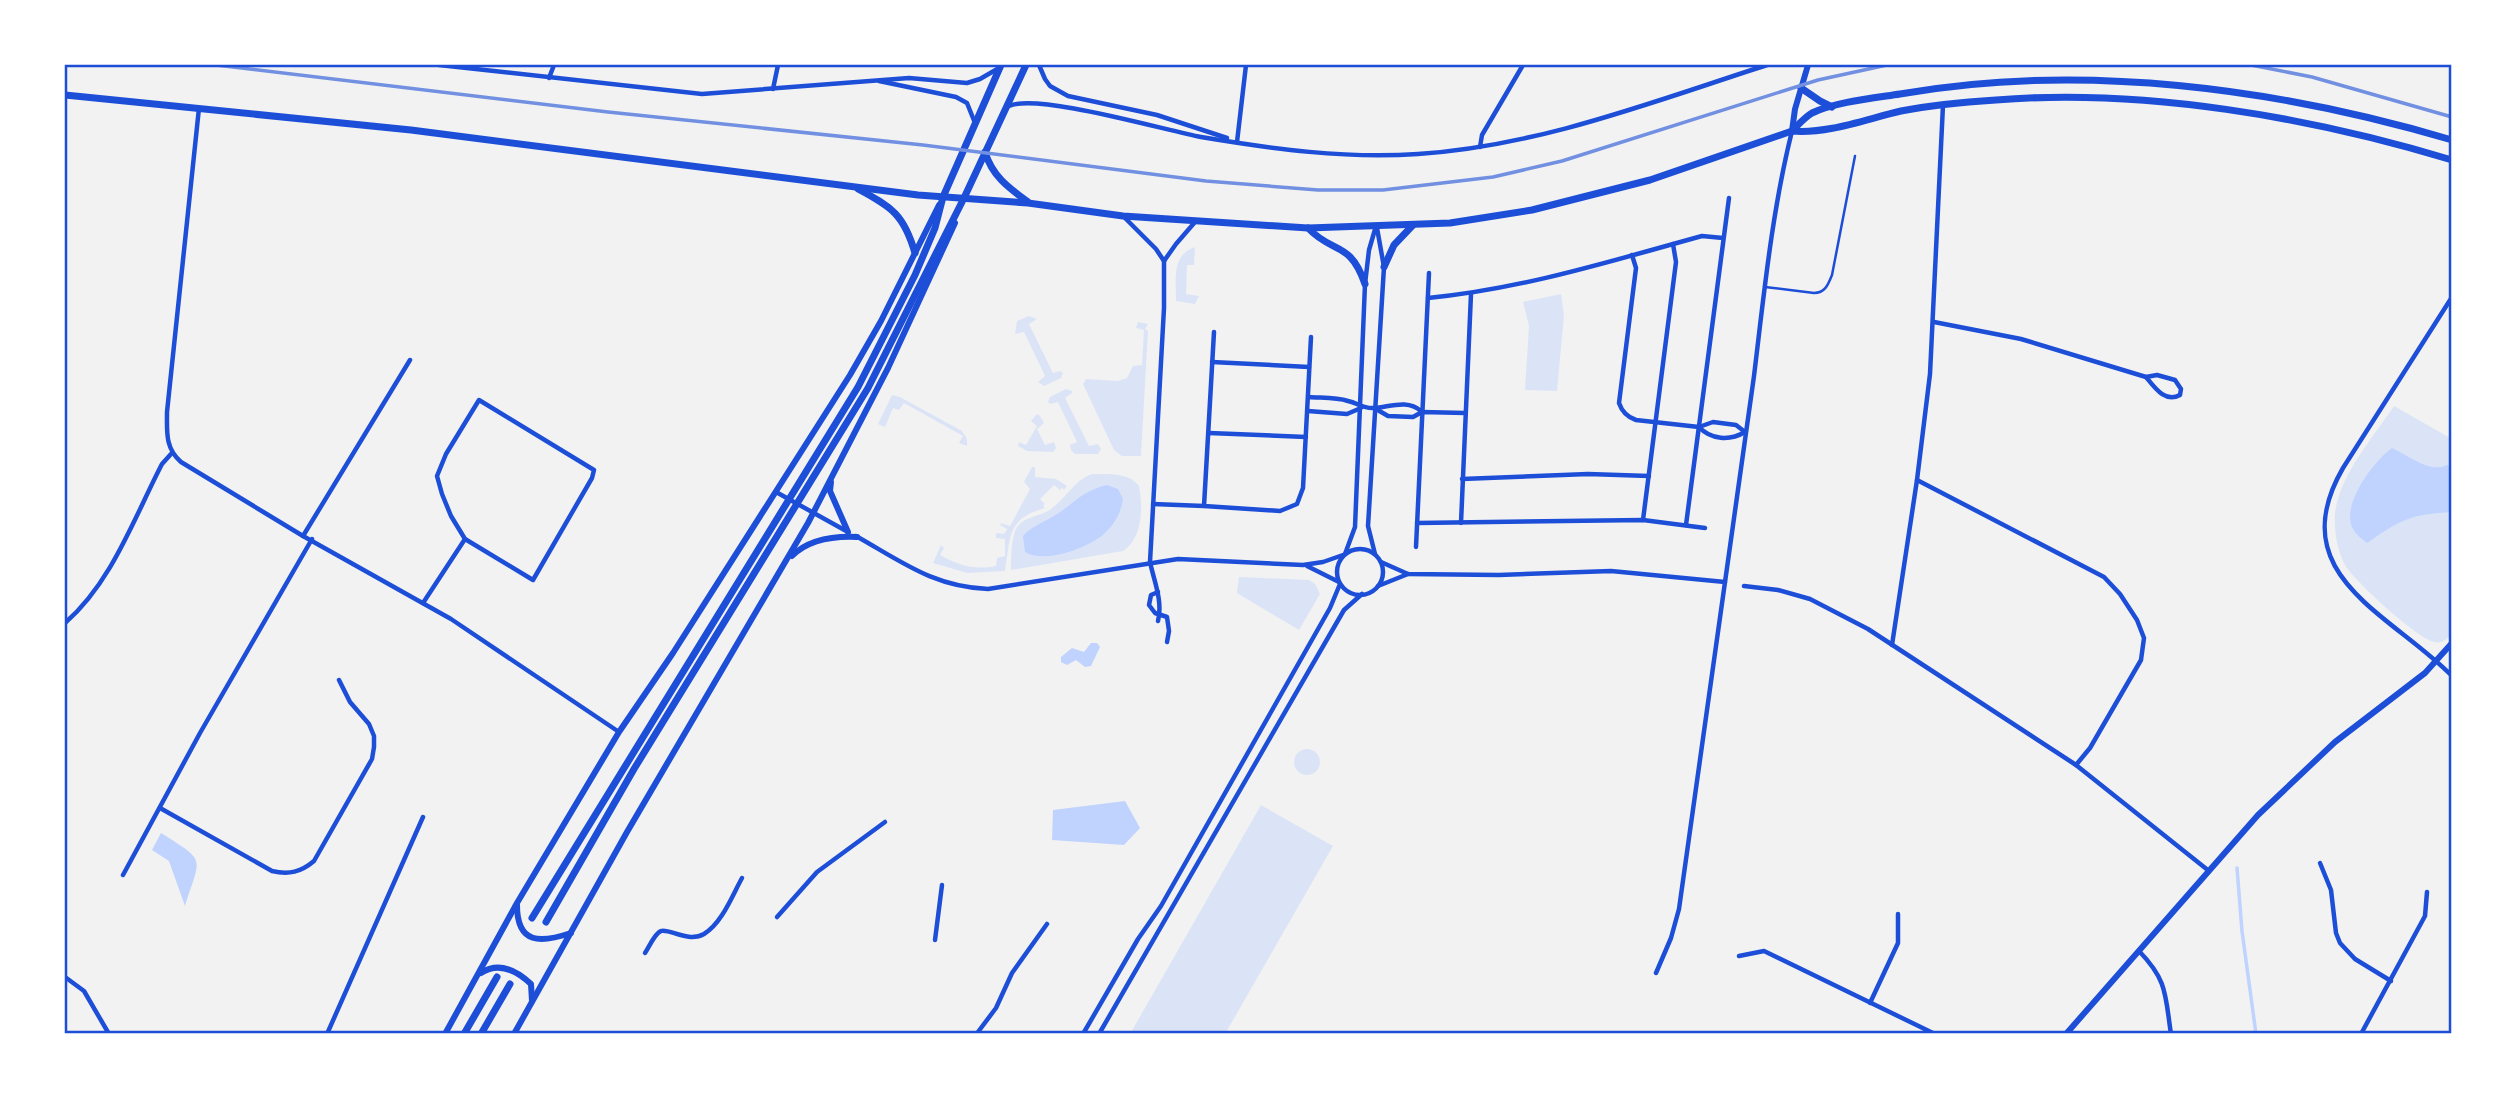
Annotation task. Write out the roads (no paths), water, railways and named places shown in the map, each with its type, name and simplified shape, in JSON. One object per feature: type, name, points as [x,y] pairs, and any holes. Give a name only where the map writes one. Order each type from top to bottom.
[{"type":"main road","points":[[546,922],[634,769],[868,388],[964,198],[1027,65]]},
{"type":"main road","points":[[532,918],[858,387],[915,275],[935,228],[943,197],[1001,66]]},
{"type":"main road","points":[[1792,131],[1811,114],[1833,107],[1964,84],[2030,80],[2112,82],[2258,96],[2365,117],[2452,140]]},
{"type":"main road","points":[[1801,88],[1820,102],[1833,107]]},
{"type":"main road","points":[[65,95],[199,107],[666,161],[943,197],[1028,203],[1123,216],[1308,228],[1450,223],[1562,203],[1650,180],[1792,131],[1811,132],[1944,105],[2034,99],[2179,105],[2322,126],[2452,160]]},
{"type":"main road","points":[[985,152],[1000,181],[1028,203]]},
{"type":"main road","points":[[855,187],[886,204],[899,215],[915,253]]},
{"type":"main road","points":[[1384,267],[1394,245],[1414,225]]},
{"type":"main road","points":[[1308,228],[1316,237],[1347,253],[1359,267],[1365,284]]},
{"type":"main road","points":[[464,1034],[497,977]]},
{"type":"main road","points":[[481,1034],[510,984]]},
{"type":"street","points":[[439,65],[702,94],[909,78],[967,83],[980,79],[1001,66]]},
{"type":"street","points":[[549,78],[554,65]]},
{"type":"street","points":[[773,89],[778,65]]},
{"type":"street","points":[[1039,65],[1050,86],[1068,96],[1157,115],[1237,142]]},
{"type":"street","points":[[1237,142],[1246,65]]},
{"type":"street","points":[[1480,147],[1482,135],[1522,65]]},
{"type":"street","points":[[1006,107],[1027,102],[1103,115],[1200,137],[1284,150],[1339,155],[1415,155],[1480,147],[1596,121],[1767,65]]},
{"type":"street","points":[[1657,973],[1679,911],[1765,288],[1786,158],[1808,65]]},
{"type":"street","points":[[875,80],[956,97],[967,103],[975,123]]},
{"type":"street","points":[[1892,645],[1930,374],[1944,105]]},
{"type":"street","points":[[199,107],[167,412],[167,441],[172,453],[181,462],[303,536],[423,603],[619,732]]},
{"type":"street","points":[[445,1034],[517,903],[619,732],[778,493],[850,375],[881,321],[943,197]]},
{"type":"street","points":[[514,1034],[627,832],[813,512],[909,325],[964,198]]},
{"type":"street","points":[[1686,525],[1729,198]]},
{"type":"street","points":[[1123,216],[1156,249],[1164,261]]},
{"type":"street","points":[[1158,621],[1158,592],[1150,562],[1164,308],[1164,261],[1175,243],[1195,222]]},
{"type":"street","points":[[1376,226],[1384,267],[1368,526],[1375,554],[1381,562],[1408,574],[1488,575],[1611,571],[1725,582]]},
{"type":"street","points":[[1083,1034],[1160,906],[1329,608],[1339,583],[1337,568],[1355,527],[1362,408],[1365,284],[1369,250],[1376,226]]},
{"type":"street","points":[[1428,298],[1471,294],[1560,277],[1702,236],[1723,238]]},
{"type":"street","points":[[1643,520],[1676,262],[1674,244]]},
{"type":"street","points":[[1632,255],[1636,268],[1619,403],[1629,417],[1699,427],[1713,422],[1736,425],[1745,432]]},
{"type":"street","points":[[1416,547],[1429,273]]},
{"type":"street","points":[[1461,523],[1471,294]]},
{"type":"street","points":[[2452,297],[2343,468],[2328,497],[2325,518],[2326,539],[2332,561],[2343,582],[2356,596],[2437,660],[2452,676]]},
{"type":"street","points":[[1934,322],[2021,339],[2147,377],[2169,377],[2179,384],[2180,395],[2174,398],[2163,395],[2147,377]]},
{"type":"street","points":[[1204,506],[1214,332]]},
{"type":"street","points":[[1153,504],[1280,511],[1297,504],[1303,488],[1311,337]]},
{"type":"street","points":[[303,536],[410,360]]},
{"type":"street","points":[[1212,362],[1309,367]]},
{"type":"street","points":[[1309,397],[1348,401],[1362,408]]},
{"type":"street","points":[[479,400],[594,470],[593,478],[533,579],[465,539],[451,516],[438,476],[446,454],[479,400]]},
{"type":"street","points":[[1308,411],[1347,414],[1362,408],[1389,404],[1415,405],[1422,412]]},
{"type":"street","points":[[1375,408],[1388,416],[1413,417],[1422,412],[1465,413]]},
{"type":"street","points":[[1699,427],[1707,435],[1735,439],[1745,432]]},
{"type":"street","points":[[1209,433],[1306,437]]},
{"type":"street","points":[[65,623],[78,612],[104,577],[162,464],[172,453]]},
{"type":"street","points":[[1462,479],[1588,474],[1648,476]]},
{"type":"street","points":[[832,476],[830,491],[848,532]]},
{"type":"street","points":[[1917,480],[2104,578],[2120,594],[2137,620],[2144,638],[2141,660],[2090,748],[2076,765]]},
{"type":"street","points":[[778,493],[935,580],[955,586],[988,589],[1150,562],[1185,559],[1303,565],[1323,562],[1357,549],[1375,554]]},
{"type":"street","points":[[1417,523],[1643,520],[1705,528]]},
{"type":"street","points":[[785,562],[801,547],[813,542],[840,536],[857,537]]},
{"type":"street","points":[[123,875],[312,539]]},
{"type":"street","points":[[423,603],[465,539]]},
{"type":"street","points":[[1377,587],[1382,575],[1381,562]]},
{"type":"street","points":[[1303,565],[1318,569],[1350,592],[1363,594]]},
{"type":"street","points":[[1099,1034],[1344,610],[1363,594],[1408,574]]},
{"type":"street","points":[[1744,586],[1778,590],[1810,599],[1846,616],[2076,765],[2209,871]]},
{"type":"street","points":[[1158,592],[1151,596],[1149,605],[1155,612],[1167,617],[1167,642]]},
{"type":"street","points":[[2066,1034],[2258,814],[2335,742],[2425,673],[2452,643]]},
{"type":"street","points":[[160,808],[272,871],[281,873],[304,870],[314,862],[372,759],[374,736],[369,724],[350,702],[339,680]]},
{"type":"street","points":[[327,1034],[423,817]]},
{"type":"street","points":[[777,917],[817,872],[885,822]]},
{"type":"street","points":[[2320,863],[2331,890],[2336,933],[2340,943],[2355,960],[2390,981]]},
{"type":"street","points":[[645,953],[660,931],[665,930],[684,937],[706,933],[723,912],[742,878]]},
{"type":"street","points":[[935,940],[942,885]]},
{"type":"street","points":[[2361,1034],[2426,916],[2427,892]]},
{"type":"street","points":[[517,903],[517,921],[530,936],[547,941],[571,933]]},
{"type":"street","points":[[1870,1003],[1898,943],[1898,914]]},
{"type":"street","points":[[979,1034],[996,1008],[1012,973],[1047,924]]},
{"type":"street","points":[[1739,956],[1764,951],[1935,1034]]},
{"type":"street","points":[[2139,951],[2162,981],[2171,1034]]},
{"type":"street","points":[[478,975],[486,969],[496,968],[517,972],[531,984],[532,1003]]},
{"type":"street","points":[[65,977],[84,991],[109,1034]]},
{"type":"lane","points":[[1765,288],[1819,293],[1827,287],[1832,275],[1855,156]]},
{"type":"water","points":[[2392,448],[2426,465],[2447,465],[2452,468],[2452,512],[2426,514],[2406,520],[2367,543],[2352,527],[2352,506],[2369,472]]},
{"type":"water","points":[[1107,485],[1118,489],[1123,499],[1112,526],[1098,539],[1078,549],[1055,555],[1025,552],[1023,536],[1030,530],[1083,495]]},
{"type":"water","points":[[1091,643],[1097,643],[1100,647],[1091,666],[1085,667],[1076,660],[1067,665],[1061,662],[1061,657],[1072,648],[1084,652]]},
{"type":"water","points":[[1125,801],[1140,828],[1124,845],[1052,840],[1053,810]]},
{"type":"water","points":[[161,833],[186,850],[196,862],[197,869],[185,906],[169,861],[152,850]]},
{"type":"waterway","points":[[2237,868],[2242,931],[2256,1034]]},
{"type":"railway","points":[[216,65],[608,112],[923,145],[1206,181],[1318,190],[1383,190],[1493,177],[1562,161],[1818,80],[1887,65]]},
{"type":"railway","points":[[2251,65],[2312,77],[2452,117]]}]
